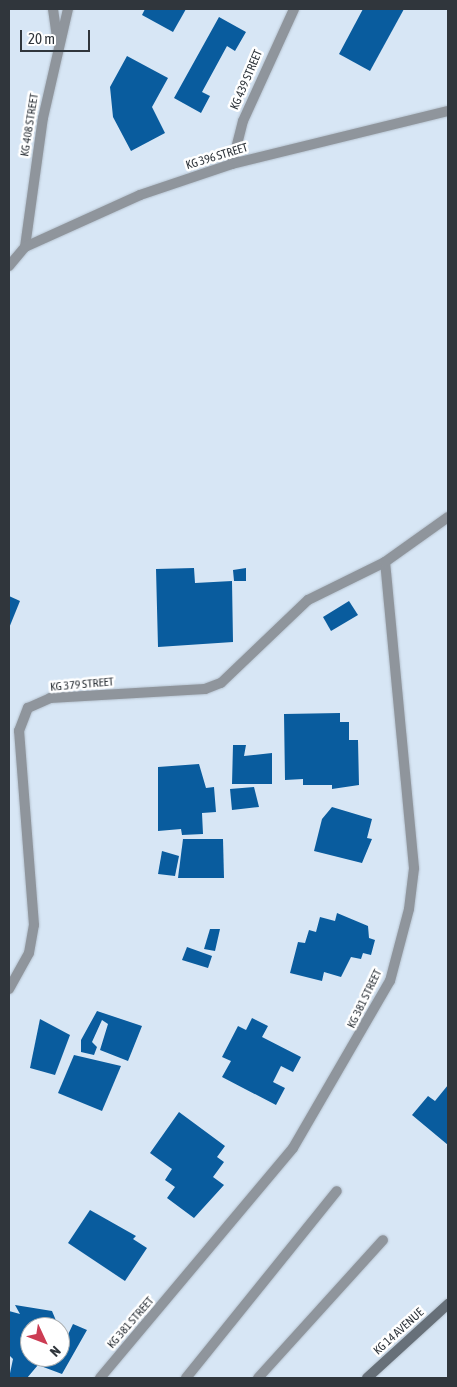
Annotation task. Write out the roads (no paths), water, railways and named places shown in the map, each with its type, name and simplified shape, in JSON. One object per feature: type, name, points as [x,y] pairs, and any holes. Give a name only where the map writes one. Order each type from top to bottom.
[{"type":"main road","name":"KG 14 AVENUE","points":[[367,1378],[448,1304]]},
{"type":"street","points":[[53,9],[58,41]]},
{"type":"street","name":"KG 408 STREET","points":[[25,247],[58,41],[68,9]]},
{"type":"street","name":"KG 439 STREET","points":[[232,164],[243,121],[294,9]]},
{"type":"street","name":"KG 396 STREET","points":[[9,266],[25,247],[140,195],[232,164],[448,111]]},
{"type":"street","points":[[386,562],[448,517]]},
{"type":"street","name":"KG 379 STREET","points":[[9,989],[29,953],[34,925],[19,731],[28,708],[50,698],[205,689],[221,683],[308,600],[386,562]]},
{"type":"street","name":"KG 381 STREET","points":[[100,1378],[293,1148],[390,981],[409,909],[414,868],[386,562]]},
{"type":"street","points":[[186,1378],[337,1191]]},
{"type":"street","points":[[258,1378],[383,1240]]}]
